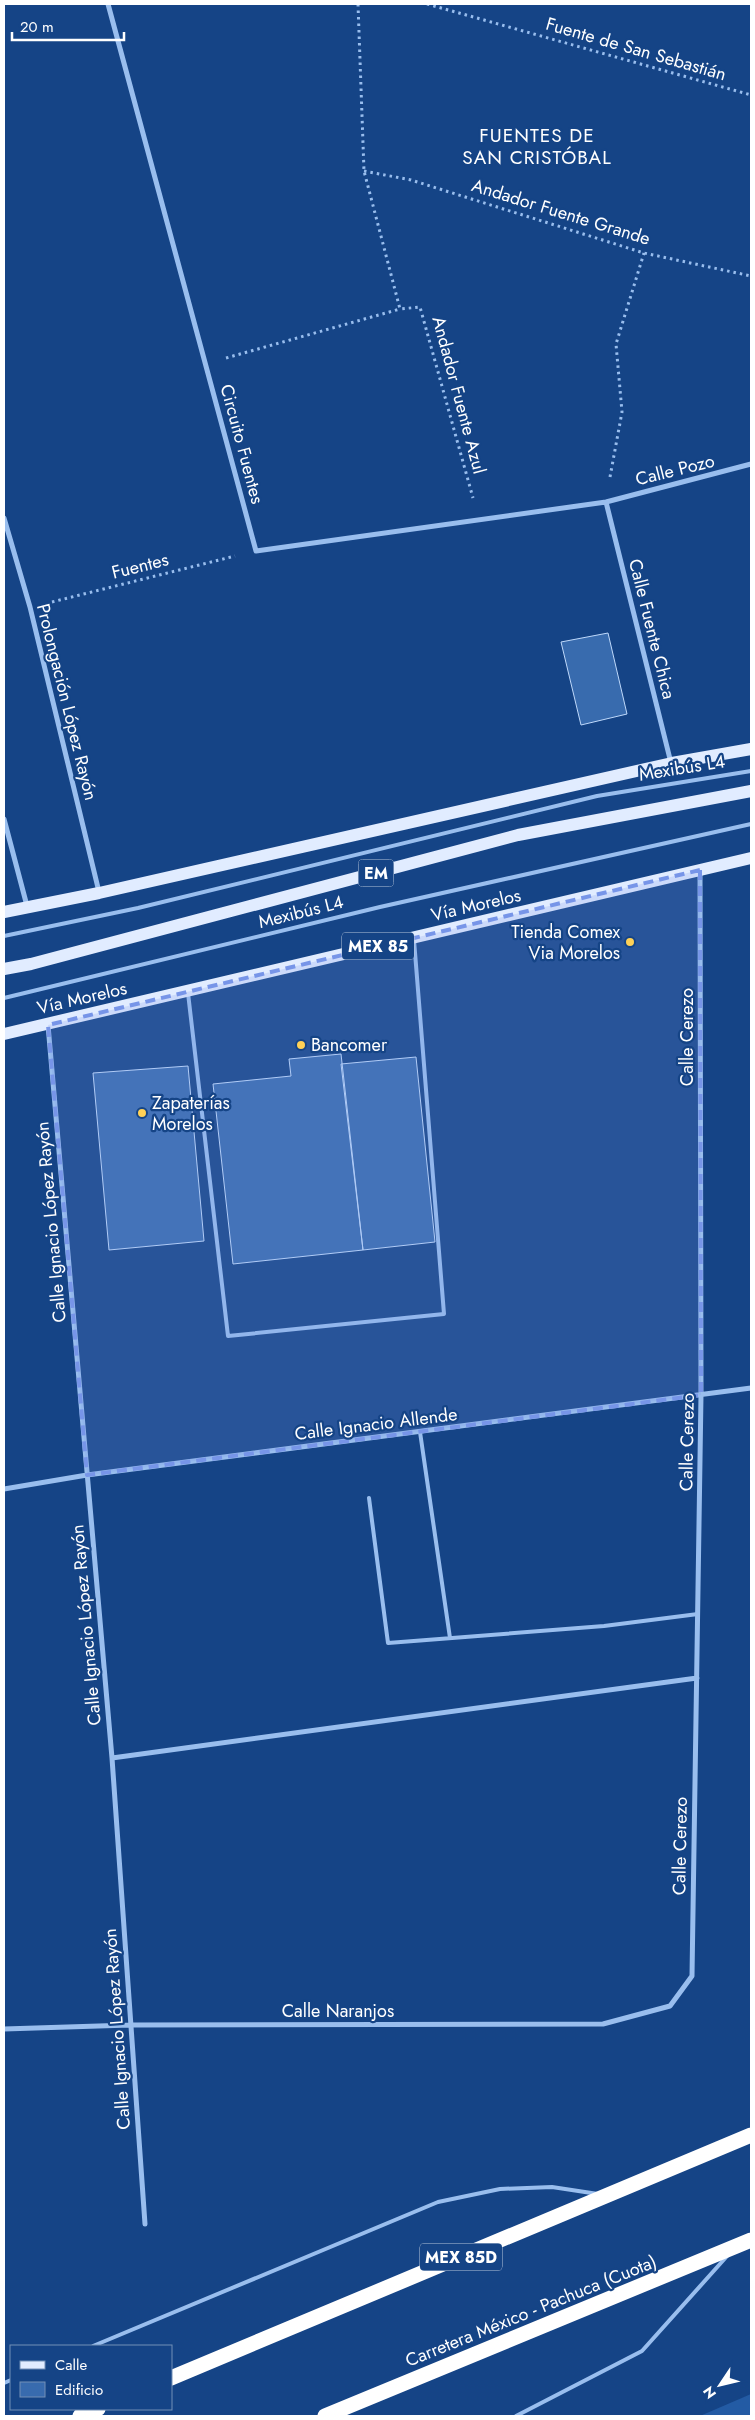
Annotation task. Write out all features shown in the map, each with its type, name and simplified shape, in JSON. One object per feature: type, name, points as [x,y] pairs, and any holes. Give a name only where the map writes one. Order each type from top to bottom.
[{"type":"highway","name":"MEX 85D","points":[[172,2378],[751,2136]]},
{"type":"highway","name":"Carretera México - Pachuca (Cuota)","points":[[324,2416],[751,2240]]},
{"type":"highway","points":[[80,2416],[95,2410]]},
{"type":"main road","points":[[4,912],[99,893],[672,764],[751,749]]},
{"type":"main road","name":"EM","points":[[4,969],[31,964],[518,835],[751,791]]},
{"type":"main road","name":"Vía Morelos","points":[[4,1034],[751,858]]},
{"type":"street","name":"Circuito Fuentes","points":[[108,4],[256,551]]},
{"type":"street","name":"Calle Pozo","points":[[606,502],[751,464]]},
{"type":"street","points":[[256,551],[479,518],[606,502]]},
{"type":"street","name":"Calle Fuente Chica","points":[[606,502],[672,764]]},
{"type":"street","name":"Prolongación López Rayón","points":[[4,518],[30,608],[99,893]]},
{"type":"street","points":[[4,819],[27,907]]},
{"type":"street","name":"Calle Cerezo","points":[[670,2006],[692,1976],[701,1395],[700,870]]},
{"type":"street","name":"Calle Ignacio López Rayón","points":[[48,1025],[112,1758],[145,2224]]},
{"type":"street","name":"Calle Ignacio Allende","points":[[4,1489],[87,1475],[751,1388]]},
{"type":"street","points":[[112,1758],[697,1678]]},
{"type":"street","name":"Calle Naranjos","points":[[4,2029],[130,2025],[603,2024],[670,2006]]},
{"type":"lane","name":"Mexibús L4","points":[[4,936],[138,908],[597,796],[751,771]]},
{"type":"lane","name":"Mexibús L4","points":[[4,998],[380,907],[751,824]]},
{"type":"lane","points":[[188,991],[228,1336],[444,1314],[414,938]]},
{"type":"lane","points":[[420,1432],[450,1638]]},
{"type":"lane","points":[[369,1498],[388,1643],[604,1626],[698,1614]]},
{"type":"lane","points":[[95,2345],[438,2202],[500,2189],[552,2187],[608,2195]]},
{"type":"lane","points":[[516,2416],[642,2351],[736,2246]]},
{"type":"path","points":[[206,364],[400,309],[364,170],[358,4]]},
{"type":"path","name":"Fuente de San Sebastián","points":[[427,4],[751,95]]},
{"type":"path","name":"Andador Fuente Grande","points":[[364,170],[411,180],[644,253],[751,276]]},
{"type":"path","points":[[606,502],[622,412],[616,344],[644,253]]},
{"type":"path","name":"Andador Fuente Azul","points":[[400,309],[420,307],[479,518]]},
{"type":"path","name":"Fuentes","points":[[30,608],[256,551]]},
{"type":"highlighted area","points":[[700,870],[701,1395],[87,1475],[48,1025]]},
{"type":"shaded area","points":[[751,2394],[751,2416],[700,2416]]},
{"type":"building","points":[[608,633],[627,714],[581,725],[561,642]]},
{"type":"building","points":[[341,1054],[363,1250],[233,1264],[213,1084],[291,1076],[289,1059]]},
{"type":"building","points":[[416,1057],[435,1242],[363,1250],[341,1064]]},
{"type":"building","points":[[188,1066],[204,1241],[109,1250],[93,1073]]},
{"type":"place","name":"Tienda Comex Via Morelos","points":[[630,942]]},
{"type":"place","name":"Bancomer","points":[[301,1045]]},
{"type":"place","name":"Zapaterías Morelos","points":[[142,1113]]},
{"type":"district","name":"FUENTES DE SAN CRISTÓBAL","points":[[537,146]]}]
